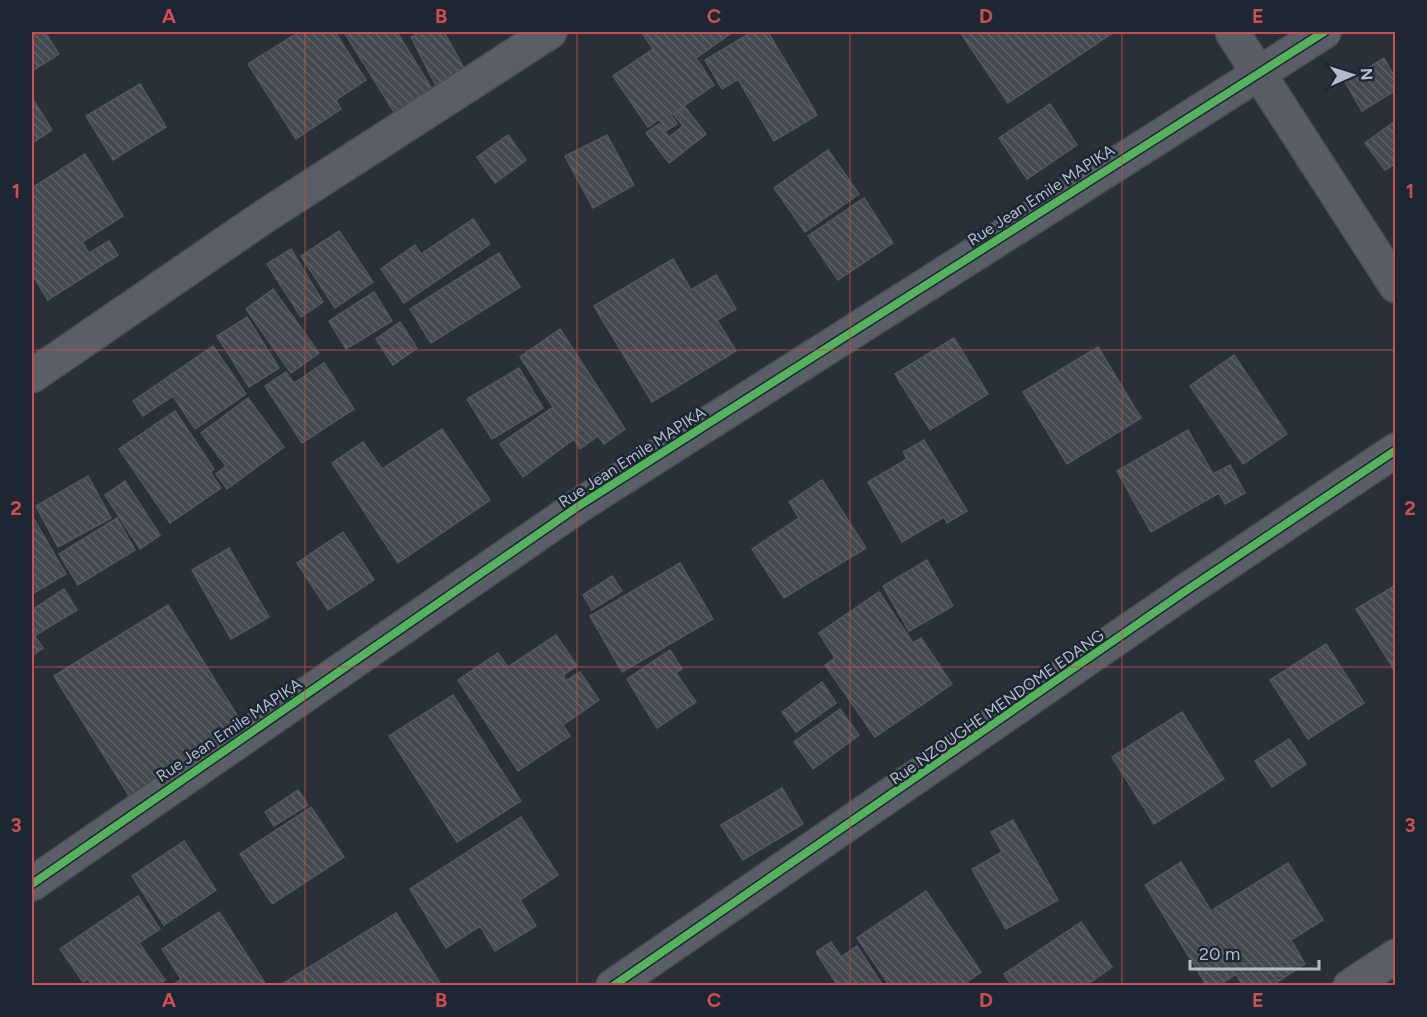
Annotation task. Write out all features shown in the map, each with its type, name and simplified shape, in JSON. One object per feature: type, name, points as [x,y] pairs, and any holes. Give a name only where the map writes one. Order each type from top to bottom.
[{"type":"main road","points":[[1232,32],[1395,286]]},
{"type":"street","points":[[32,376],[262,218],[550,32]]},
{"type":"street","name":"Rue Jean Emile MAPIKA","points":[[32,884],[580,505],[1324,32]]},
{"type":"street","name":"Rue NZOUGHE MENDOME EDANG","points":[[613,986],[879,805],[1184,592],[1395,450]]},
{"type":"street","points":[[1350,986],[1395,956]]},
{"type":"building","points":[[32,32],[45,32],[59,54],[32,71]]},
{"type":"building","points":[[299,32],[335,32],[366,80],[336,100],[341,109],[296,139],[248,64]]},
{"type":"building","points":[[344,32],[397,32],[432,89],[394,112]]},
{"type":"building","points":[[421,32],[444,32],[465,70],[436,86],[411,37]]},
{"type":"building","points":[[647,32],[733,32],[696,58],[714,85],[671,115],[677,124],[666,131],[659,119],[648,127],[613,76],[653,49],[643,34]]},
{"type":"building","points":[[752,32],[768,32],[817,115],[774,141],[738,79],[722,89],[705,60]]},
{"type":"building","points":[[960,32],[1114,32],[1008,103]]},
{"type":"building","points":[[1384,58],[1396,79],[1396,90],[1362,111],[1345,82]]},
{"type":"building","points":[[140,84],[166,127],[113,160],[86,116]]},
{"type":"building","points":[[34,101],[52,130],[32,143],[32,102]]},
{"type":"building","points":[[1050,104],[1077,145],[1027,179],[999,138]]},
{"type":"building","points":[[685,107],[706,134],[669,163],[646,133],[659,124],[669,137],[683,126],[674,115]]},
{"type":"building","points":[[1394,122],[1396,163],[1385,170],[1365,143]]},
{"type":"building","points":[[508,135],[526,160],[495,183],[477,157]]},
{"type":"building","points":[[607,135],[634,185],[593,208],[565,156]]},
{"type":"building","points":[[828,150],[859,194],[805,232],[774,188]]},
{"type":"building","points":[[85,154],[123,216],[82,242],[89,253],[109,241],[118,255],[48,300],[32,274],[32,188]]},
{"type":"building","points":[[864,198],[893,243],[838,280],[808,236]]},
{"type":"building","points":[[473,219],[490,244],[404,303],[381,269],[415,245],[421,254]]},
{"type":"building","points":[[339,231],[373,282],[335,308],[301,256]]},
{"type":"building","points":[[291,249],[323,302],[301,317],[267,264]]},
{"type":"building","points":[[499,253],[520,287],[431,343],[410,309]]},
{"type":"building","points":[[673,259],[691,290],[716,275],[736,309],[717,320],[736,351],[652,402],[594,306]]},
{"type":"building","points":[[273,289],[319,353],[291,373],[246,309]]},
{"type":"building","points":[[374,292],[392,321],[346,349],[329,321]]},
{"type":"building","points":[[247,317],[279,368],[249,387],[217,336]]},
{"type":"building","points":[[400,322],[417,348],[393,365],[376,339]]},
{"type":"building","points":[[560,329],[625,429],[604,444],[598,436],[580,449],[574,439],[523,477],[500,444],[553,407],[520,357]]},
{"type":"building","points":[[954,338],[988,394],[930,430],[895,374]]},
{"type":"building","points":[[213,346],[246,394],[195,429],[173,396],[143,416],[133,401]]},
{"type":"building","points":[[1098,347],[1141,418],[1067,464],[1023,392]]},
{"type":"building","points":[[1234,355],[1287,434],[1243,464],[1190,386]]},
{"type":"building","points":[[324,363],[354,409],[302,443],[265,386],[286,372],[294,383]]},
{"type":"building","points":[[519,368],[543,408],[492,439],[467,399]]},
{"type":"building","points":[[248,398],[284,447],[227,489],[216,474],[226,466],[201,433]]},
{"type":"building","points":[[175,411],[214,469],[210,472],[221,488],[170,523],[119,449]]},
{"type":"building","points":[[442,429],[490,500],[398,563],[332,463],[363,442],[382,469]]},
{"type":"building","points":[[1188,430],[1213,474],[1230,465],[1245,493],[1225,504],[1219,493],[1151,532],[1117,471]]},
{"type":"building","points":[[924,440],[967,511],[947,523],[944,517],[902,542],[868,482],[907,459],[903,452]]},
{"type":"building","points":[[88,476],[111,518],[58,547],[36,506]]},
{"type":"building","points":[[822,480],[866,548],[784,598],[752,549],[799,518],[789,502]]},
{"type":"building","points":[[125,481],[160,535],[140,549],[105,495]]},
{"type":"building","points":[[32,516],[66,574],[32,594]]},
{"type":"building","points":[[117,518],[135,550],[78,585],[59,554]]},
{"type":"building","points":[[343,532],[374,580],[328,610],[297,563]]},
{"type":"building","points":[[229,548],[269,617],[231,639],[192,570]]},
{"type":"building","points":[[927,560],[953,606],[909,631],[883,586]]},
{"type":"building","points":[[680,563],[713,619],[622,672],[590,616]]},
{"type":"building","points":[[612,576],[622,591],[592,610],[583,595]]},
{"type":"building","points":[[1396,585],[1396,673],[1356,609]]},
{"type":"building","points":[[64,589],[77,610],[36,635],[32,627],[32,610]]},
{"type":"building","points":[[879,592],[913,643],[921,638],[952,684],[875,737],[825,665],[835,658],[819,633]]},
{"type":"building","points":[[168,605],[245,728],[135,805],[54,676]]},
{"type":"building","points":[[32,632],[43,648],[32,656]]},
{"type":"building","points":[[556,635],[577,666],[563,675],[566,681],[580,672],[599,700],[563,725],[570,736],[518,771],[458,680],[498,653],[508,667]]},
{"type":"building","points":[[1326,644],[1364,703],[1308,739],[1270,680]]},
{"type":"building","points":[[670,650],[682,669],[676,673],[696,702],[657,728],[627,679]]},
{"type":"building","points":[[822,682],[836,703],[796,732],[782,712]]},
{"type":"building","points":[[453,695],[521,801],[457,842],[389,736]]},
{"type":"building","points":[[840,709],[859,735],[813,769],[794,742]]},
{"type":"building","points":[[1182,712],[1224,779],[1154,824],[1112,757]]},
{"type":"building","points":[[1289,739],[1306,764],[1272,787],[1255,761]]},
{"type":"building","points":[[782,788],[803,824],[743,860],[721,825]]},
{"type":"building","points":[[298,790],[308,805],[274,826],[265,812]]},
{"type":"building","points":[[311,807],[344,857],[272,904],[240,854]]},
{"type":"building","points":[[521,817],[558,875],[520,900],[536,926],[495,951],[480,926],[446,948],[410,889]]},
{"type":"building","points":[[1013,820],[1058,900],[1006,929],[972,869],[1002,852],[991,832]]},
{"type":"building","points":[[184,841],[216,890],[164,925],[132,876]]},
{"type":"building","points":[[1181,862],[1211,911],[1288,863],[1323,920],[1291,940],[1305,964],[1271,986],[1243,986],[1236,974],[1218,986],[1207,986],[1145,885]]},
{"type":"building","points":[[926,891],[981,972],[961,986],[890,986],[857,938]]},
{"type":"building","points":[[138,896],[160,929],[139,943],[165,980],[157,986],[92,986],[88,979],[83,982],[60,949]]},
{"type":"building","points":[[219,912],[265,983],[261,986],[171,986],[181,979],[162,949]]},
{"type":"building","points":[[396,913],[442,986],[279,986]]},
{"type":"building","points":[[1081,922],[1112,967],[1085,986],[1012,986],[1004,974]]},
{"type":"building","points":[[831,942],[841,957],[857,946],[883,986],[838,986],[816,952]]},
{"type":"cycle path","points":[[32,884],[580,505],[1324,32]]},
{"type":"cycle path","points":[[613,986],[1184,592],[1396,450]]}]
